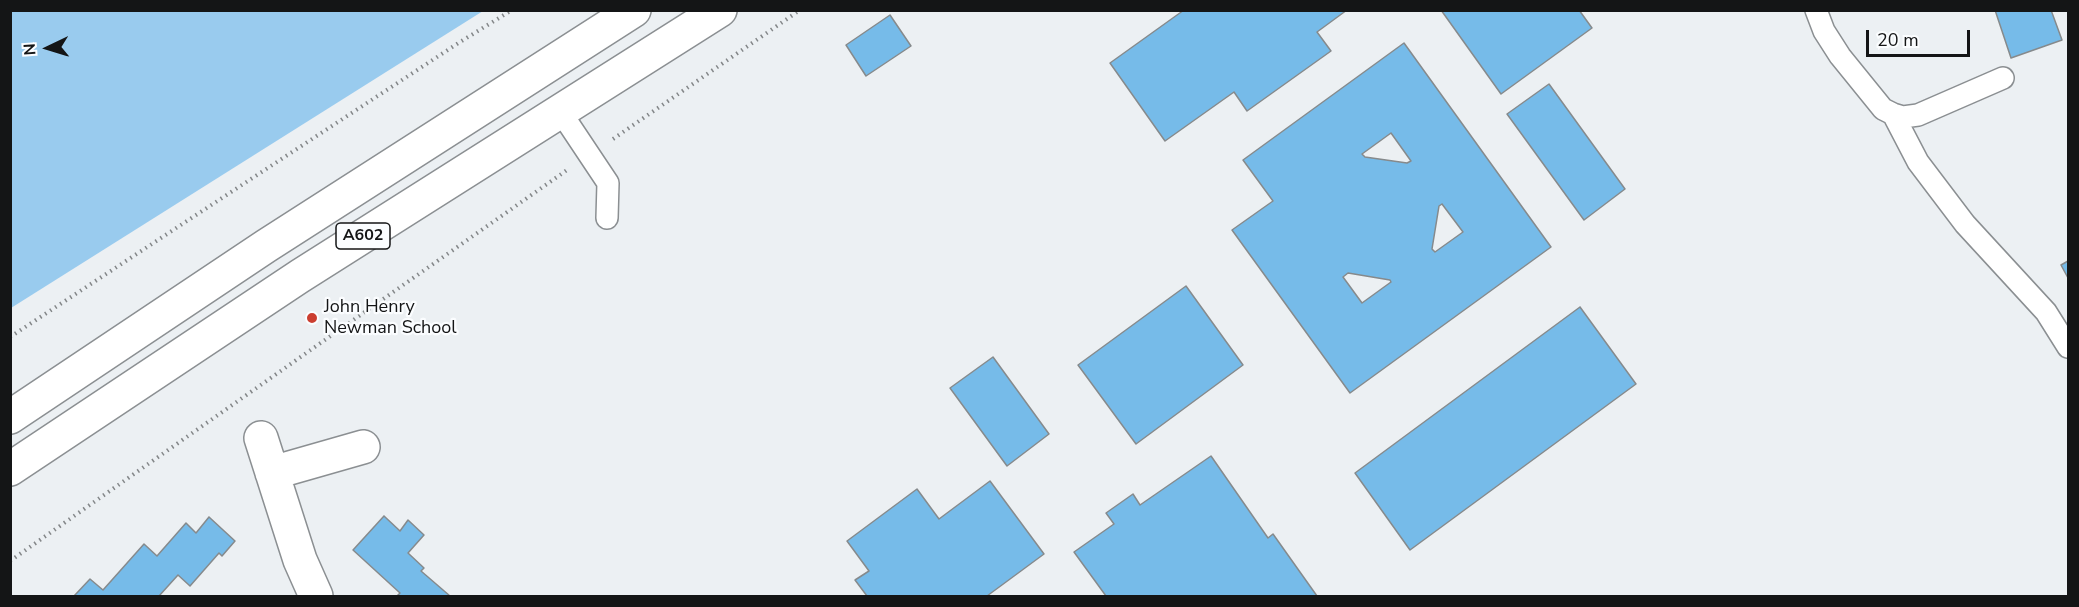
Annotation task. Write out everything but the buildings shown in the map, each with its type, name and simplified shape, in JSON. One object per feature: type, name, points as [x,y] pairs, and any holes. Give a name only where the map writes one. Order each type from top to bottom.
[{"type":"main road","name":"A602","points":[[10,417],[266,246],[634,10]]},
{"type":"main road","name":"A602","points":[[10,469],[300,276],[720,10]]},
{"type":"main road","points":[[261,438],[300,560],[316,597]]},
{"type":"main road","points":[[272,473],[363,447]]},
{"type":"lane","points":[[1816,10],[1824,31],[1840,56],[1883,109],[1893,114],[1903,117],[1918,115],[2003,78]]},
{"type":"lane","points":[[560,111],[608,183],[607,218]]},
{"type":"lane","points":[[1893,114],[1918,162],[1931,180],[1965,224],[2046,312],[2068,347]]},
{"type":"path","points":[[10,337],[450,48],[512,10]]},
{"type":"path","points":[[10,561],[800,10]]},
{"type":"shaded area","points":[[11,10],[483,10],[483,11],[11,308]]},
{"type":"place","name":"John Henry Newman School","points":[[312,318]]}]
